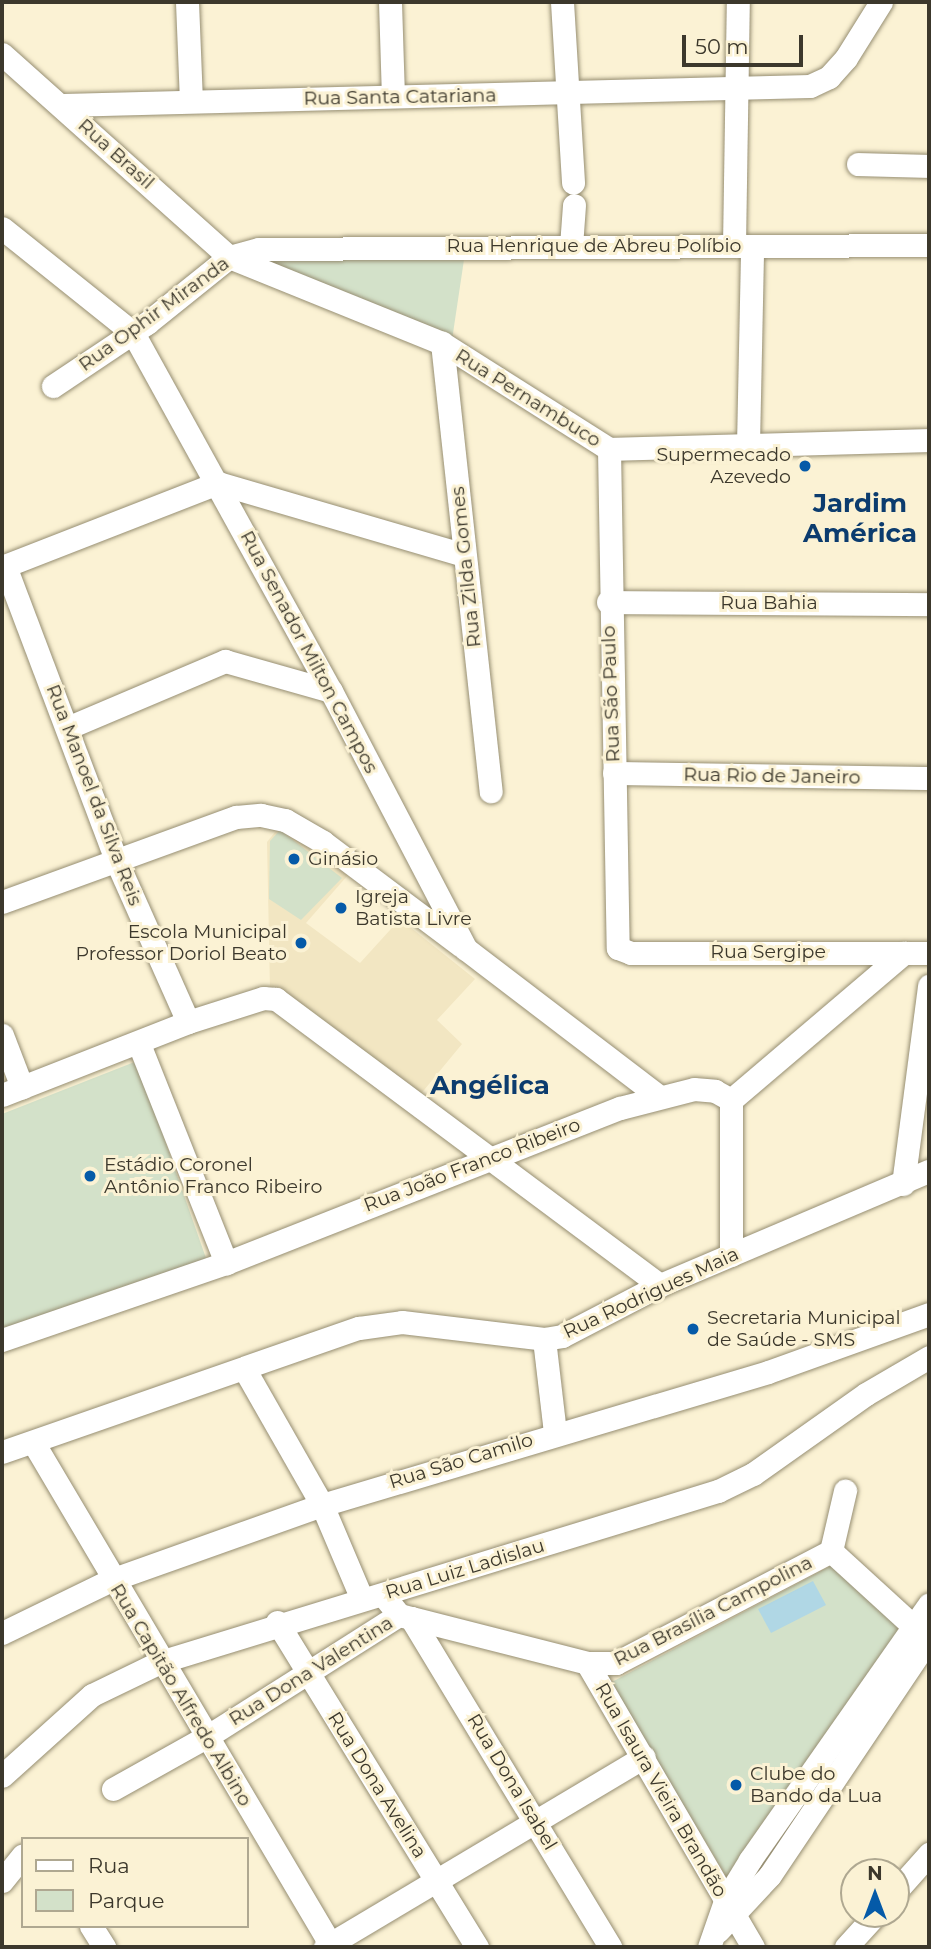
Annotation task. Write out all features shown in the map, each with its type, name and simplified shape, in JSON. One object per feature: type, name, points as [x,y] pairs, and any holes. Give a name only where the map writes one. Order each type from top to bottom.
[{"type":"street","points":[[187,2],[191,101]]},
{"type":"street","points":[[390,2],[393,96]]},
{"type":"street","points":[[562,2],[573,194],[570,246]]},
{"type":"street","points":[[738,2],[737,90],[748,445]]},
{"type":"street","name":"Rua Santa Catariana","points":[[63,106],[393,96],[568,95],[810,86],[829,77],[846,58],[881,2]]},
{"type":"street","name":"Rua Brasil","points":[[2,54],[229,257]]},
{"type":"street","points":[[858,164],[929,166]]},
{"type":"street","name":"Rua Senador Milton Campos","points":[[2,228],[133,332],[331,691],[466,949],[621,1071],[658,1096]]},
{"type":"street","name":"Rua Henrique de Abreu Políbio","points":[[259,249],[929,245]]},
{"type":"street","name":"Rua Ophir Miranda","points":[[53,386],[133,332],[229,257],[259,249]]},
{"type":"street","name":"Rua Pernambuco","points":[[229,257],[442,343],[609,449],[929,440]]},
{"type":"street","name":"Rua Zilda Gomes","points":[[442,343],[491,791]]},
{"type":"street","name":"Rua São Paulo","points":[[609,449],[608,602],[614,773],[615,939]]},
{"type":"street","points":[[3,567],[218,483],[464,555]]},
{"type":"street","name":"Rua Manoel da Silva Reis","points":[[3,567],[116,860],[188,1022]]},
{"type":"street","name":"Rua Bahia","points":[[608,602],[929,604]]},
{"type":"street","points":[[67,728],[225,662],[331,691]]},
{"type":"street","name":"Rua Rio de Janeiro","points":[[614,773],[929,778]]},
{"type":"street","points":[[2,902],[236,817],[285,820],[323,842],[466,949]]},
{"type":"street","name":"Rua Sergipe","points":[[615,939],[623,952],[631,953],[929,953]]},
{"type":"street","points":[[731,1255],[731,1100],[904,953]]},
{"type":"street","points":[[903,1184],[929,986]]},
{"type":"street","points":[[2,1035],[12,1091],[138,1044],[188,1022],[270,997],[660,1285]]},
{"type":"street","points":[[138,1044],[226,1263]]},
{"type":"street","points":[[621,1071],[621,1108]]},
{"type":"street","name":"Rua João Franco Ribeiro","points":[[2,1340],[226,1263],[485,1158],[621,1108],[658,1096],[704,1090],[731,1100]]},
{"type":"street","name":"Rua Rodrigues Maia","points":[[2,1452],[245,1370],[359,1328],[383,1323],[544,1339],[562,1336],[660,1285],[929,1171]]},
{"type":"street","name":"Rua São Camilo","points":[[2,1633],[111,1580],[322,1505],[555,1432],[768,1372],[929,1314]]},
{"type":"street","points":[[544,1339],[555,1432]]},
{"type":"street","name":"Rua Luiz Ladislau","points":[[2,1776],[92,1695],[160,1662],[277,1622],[372,1596],[718,1491],[753,1474],[866,1394],[929,1357]]},
{"type":"street","points":[[245,1370],[372,1596]]},
{"type":"street","name":"Rua Capitão Alfredo Albino","points":[[33,1441],[111,1580],[208,1736],[329,1946]]},
{"type":"street","name":"Rua Brasília Campolina","points":[[405,1617],[603,1665],[626,1658],[831,1551],[845,1491]]},
{"type":"street","points":[[831,1551],[925,1636]]},
{"type":"street","name":"Rua Dona Isabel","points":[[372,1596],[405,1617],[536,1820],[610,1947]]},
{"type":"street","points":[[722,1924],[925,1636],[929,1604]]},
{"type":"street","name":"Rua Dona Valentina","points":[[113,1789],[208,1736],[405,1617]]},
{"type":"street","name":"Rua Dona Avelina","points":[[277,1622],[477,1947]]},
{"type":"street","name":"Rua Isaura Vieira Brandão","points":[[587,1663],[644,1757],[722,1924],[752,1947]]},
{"type":"street","points":[[329,1946],[644,1757]]},
{"type":"street","points":[[910,1875],[929,1854]]},
{"type":"street","points":[[2,1881],[21,1857]]},
{"type":"street","points":[[92,1928],[104,1947]]},
{"type":"street","points":[[846,1947],[863,1928]]},
{"type":"shaded area","name":"Escola Municipal Professor Doriol Beato","points":[[280,826],[348,875],[306,923],[360,963],[400,919],[475,979],[437,1020],[462,1044],[415,1101],[270,990],[267,842]]},
{"type":"green space","points":[[465,253],[452,340],[262,265],[265,255]]},
{"type":"green space","name":"Ginásio","points":[[280,830],[342,878],[301,920],[269,899],[270,841]]},
{"type":"green space","name":"Estádio Coronel Antônio Franco Ribeiro","points":[[137,1061],[207,1261],[2,1336],[2,1114]]},
{"type":"green space","name":"Clube do Bando da Lua","points":[[838,1562],[906,1632],[732,1886],[610,1683]]},
{"type":"water","points":[[813,1581],[826,1605],[771,1633],[758,1609]]},
{"type":"place","name":"Supermecado Azevedo","points":[[805,466]]},
{"type":"place","name":"Ginásio","points":[[294,859]]},
{"type":"place","name":"Igreja Batista Livre","points":[[341,908]]},
{"type":"place","name":"Escola Municipal Professor Doriol Beato","points":[[301,943]]},
{"type":"place","name":"Estádio Coronel Antônio Franco Ribeiro","points":[[90,1176]]},
{"type":"place","name":"Secretaria Municipal de Saúde - SMS","points":[[693,1329]]},
{"type":"place","name":"Clube do Bando da Lua","points":[[736,1785]]},
{"type":"district","name":"Jardim América","points":[[860,519]]},
{"type":"district","name":"Angélica","points":[[490,1086]]}]
